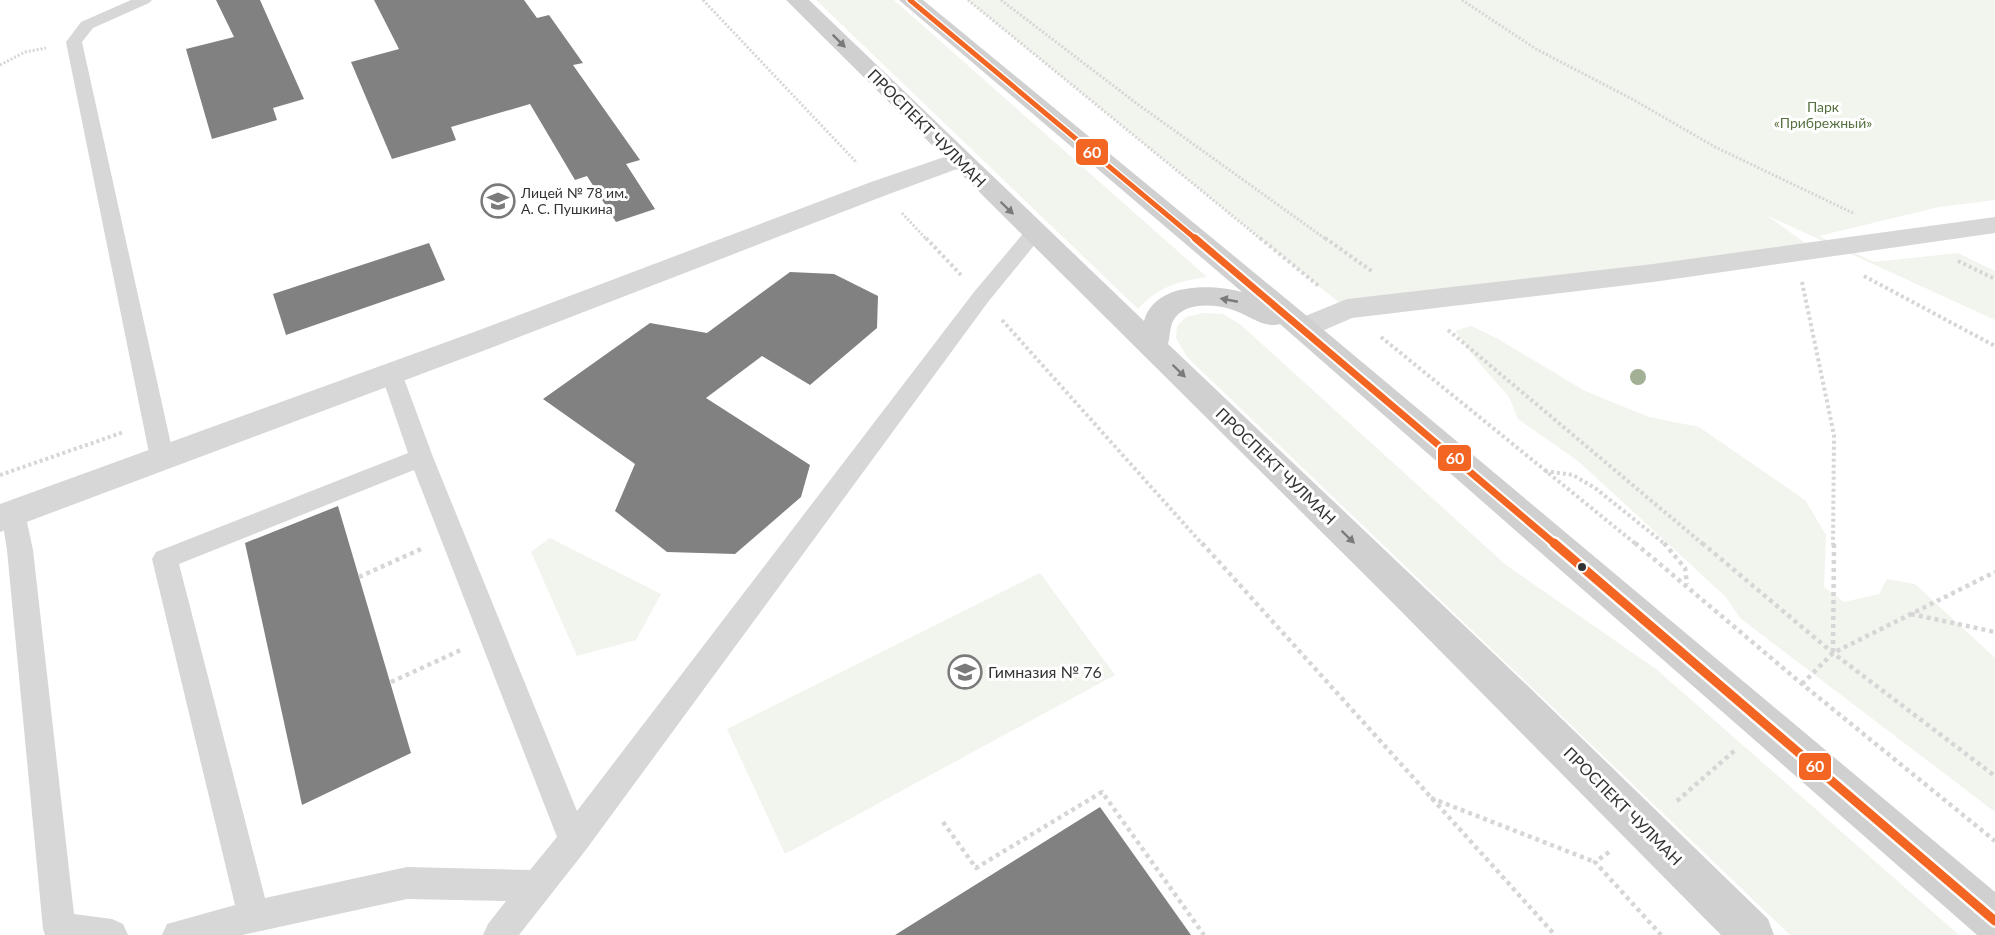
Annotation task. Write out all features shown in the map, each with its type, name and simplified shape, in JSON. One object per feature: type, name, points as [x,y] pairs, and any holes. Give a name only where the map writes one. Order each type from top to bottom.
[{"type":"main road","name":"ПРОСПЕКТ ЧУЛМАН","points":[[797,0],[1613,795],[1752,935]]},
{"type":"main road","points":[[910,0],[1303,328],[1995,921]]},
{"type":"main road","points":[[1153,346],[1159,316],[1176,301],[1201,296],[1235,300],[1303,328]]},
{"type":"street","points":[[7,516],[392,374],[959,160]]},
{"type":"street","points":[[1303,328],[1347,309],[1653,273],[1995,225]]},
{"type":"lane","points":[[144,0],[87,25],[74,42],[162,458]]},
{"type":"lane","points":[[499,935],[574,840],[981,297],[1034,233]]},
{"type":"lane","points":[[392,374],[422,457],[574,840]]},
{"type":"lane","points":[[254,916],[165,559],[422,457]]},
{"type":"lane","points":[[7,516],[20,550],[59,929],[112,935]]},
{"type":"lane","points":[[178,935],[407,883],[536,886]]},
{"type":"path","points":[[703,0],[981,297],[1429,798],[1555,935]]},
{"type":"path","points":[[968,0],[1687,585],[1802,684],[1995,841]]},
{"type":"path","points":[[1001,0],[1136,103],[1411,300],[1833,653],[1995,776]]},
{"type":"path","points":[[1462,0],[1536,49],[1632,99],[1715,147],[1995,279]]},
{"type":"path","points":[[0,65],[25,52],[74,42]]},
{"type":"path","points":[[1805,251],[1834,435],[1833,653]]},
{"type":"path","points":[[1805,251],[1995,346]]},
{"type":"path","points":[[1545,471],[1573,475],[1595,488],[1667,546],[1685,568],[1687,585]]},
{"type":"path","points":[[359,577],[453,536]]},
{"type":"path","points":[[1802,684],[1833,653],[1995,572]]},
{"type":"path","points":[[1911,614],[1995,632]]},
{"type":"path","points":[[391,682],[493,636]]},
{"type":"path","points":[[1672,806],[1742,744]]},
{"type":"path","points":[[943,822],[976,868],[1102,792],[1204,935]]},
{"type":"path","points":[[1429,798],[1595,862],[1661,935]]},
{"type":"path","points":[[1595,862],[1617,846]]},
{"type":"green space","points":[[816,0],[894,0],[1207,277],[1169,286],[1153,295],[1138,309]]},
{"type":"green space","name":"Парк «Прибрежный»","points":[[968,0],[1995,0],[1995,200],[1939,207],[1819,236],[1874,262],[1958,253],[1995,271],[1995,320],[1766,215],[1815,250],[1347,309]]},
{"type":"green space","points":[[1203,313],[1223,314],[1241,325],[1506,565],[1656,669],[1959,935],[1790,935],[1187,357],[1176,338],[1177,326],[1186,317]]},
{"type":"green space","points":[[1471,326],[1498,339],[1585,391],[1649,417],[1699,427],[1805,500],[1826,535],[1824,587],[1844,602],[1879,594],[1887,579],[1915,584],[1995,658],[1995,812],[1740,618],[1726,597],[1578,461],[1518,419],[1509,397],[1455,331]]},
{"type":"green space","points":[[550,538],[661,594],[636,640],[577,656],[531,552]]},
{"type":"green space","points":[[1040,573],[1115,675],[785,854],[727,729]]},
{"type":"building","points":[[216,0],[260,0],[304,99],[273,108],[277,120],[212,139],[186,49],[234,37]]},
{"type":"building","points":[[374,0],[524,0],[537,18],[549,15],[583,63],[573,65],[640,160],[626,164],[655,209],[616,222],[587,176],[575,180],[530,104],[451,127],[456,140],[392,159],[351,62],[399,49]]},
{"type":"building","points":[[429,243],[445,280],[286,335],[273,294]]},
{"type":"building","points":[[790,272],[834,274],[878,296],[877,328],[810,385],[762,356],[706,398],[810,465],[801,497],[735,554],[667,552],[615,511],[635,464],[543,399],[650,323],[707,333]]},
{"type":"building","points":[[338,506],[411,753],[302,805],[245,543]]},
{"type":"building","points":[[1100,807],[1191,935],[895,935]]},
{"type":"transit line","name":"60","points":[[910,0],[1303,328],[1995,921]]},
{"type":"place","name":"Лицей № 78 им. А. С. Пушкина","points":[[498,201]]},
{"type":"place","name":"Гимназия № 76","points":[[965,672]]}]
